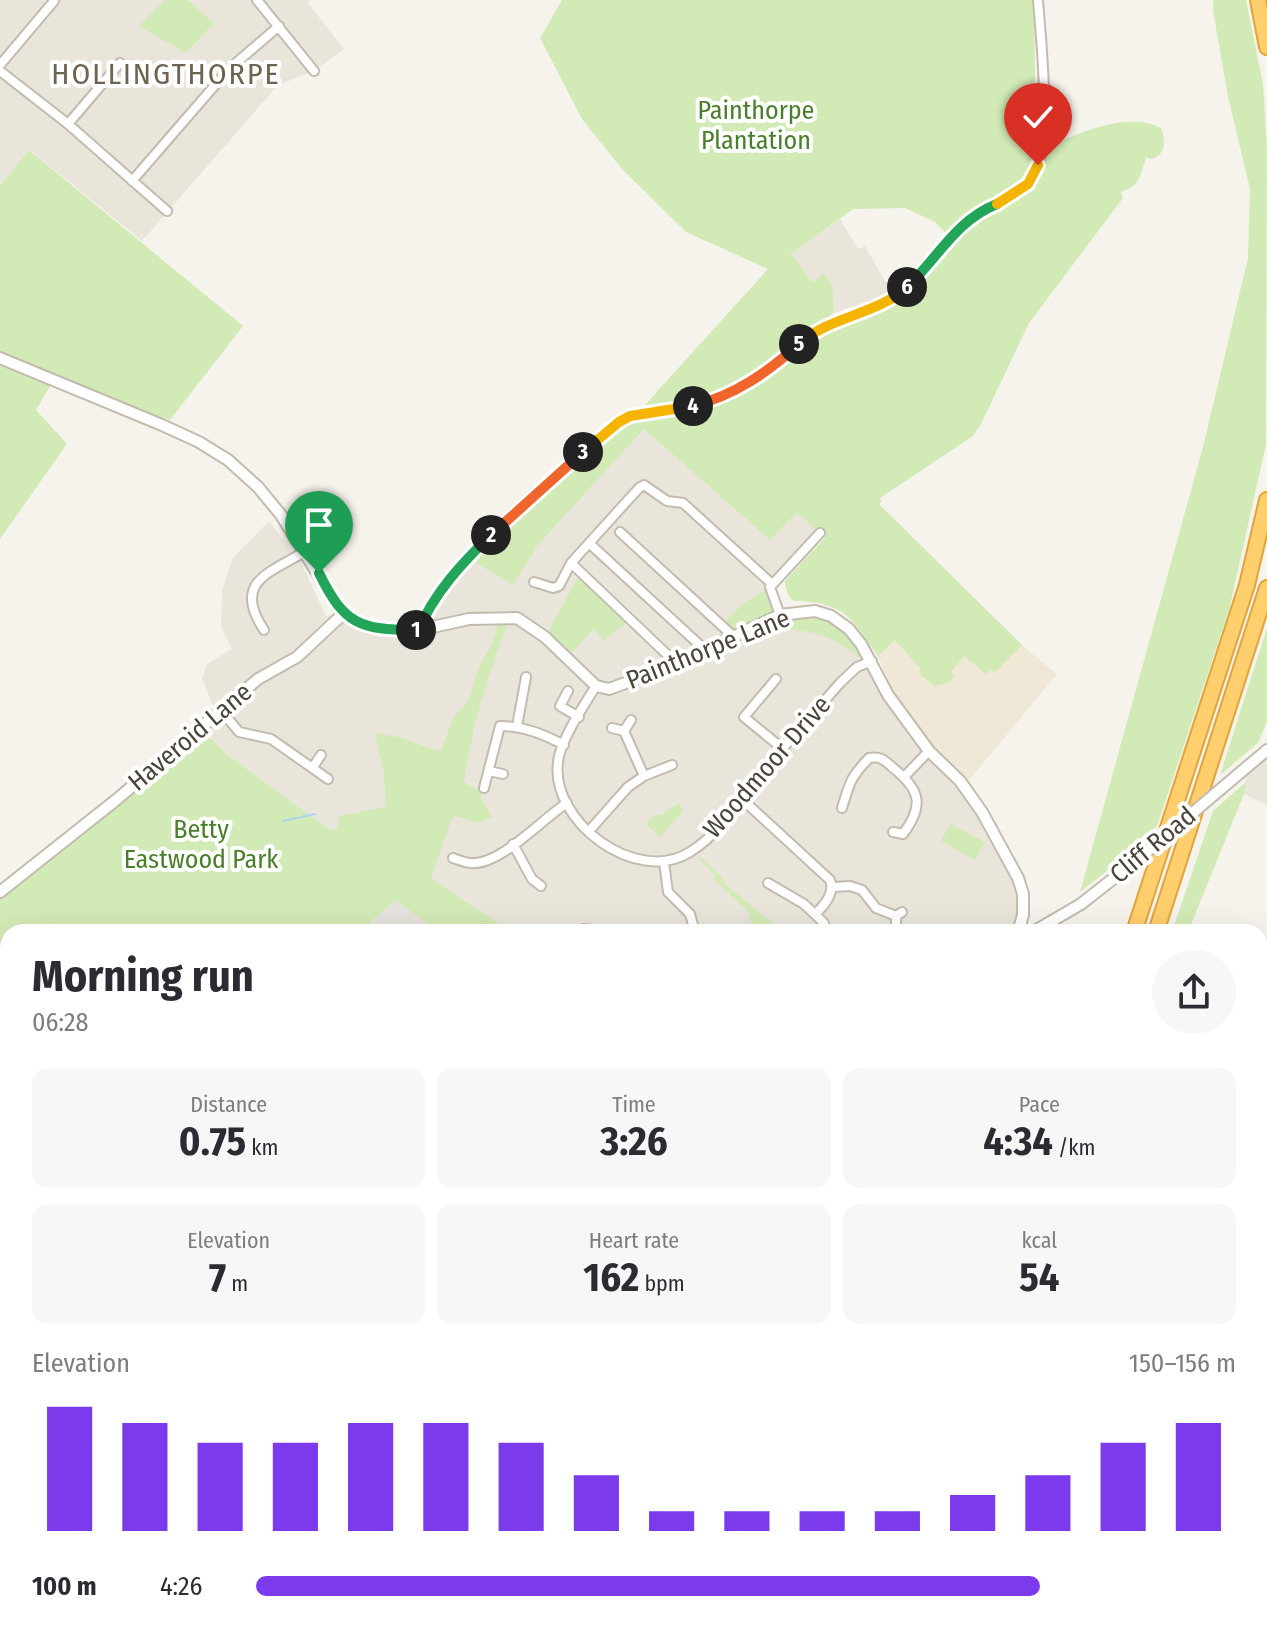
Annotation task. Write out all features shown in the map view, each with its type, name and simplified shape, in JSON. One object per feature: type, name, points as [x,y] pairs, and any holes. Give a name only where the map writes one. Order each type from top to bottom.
[{"type":"highway","points":[[1258,0],[1267,47]]},
{"type":"highway","points":[[1137,924],[1247,585],[1267,500]]},
{"type":"highway","points":[[1159,924],[1267,588]]},
{"type":"street","points":[[257,0],[314,71]]},
{"type":"street","points":[[419,630],[427,611],[468,558],[619,422],[637,414],[686,408],[723,398],[743,387],[816,330],[901,293],[970,218],[1028,184],[1038,165],[1042,145],[1043,58],[1038,0]]},
{"type":"street","points":[[0,65],[56,2]]},
{"type":"street","points":[[132,181],[229,69],[279,26]]},
{"type":"street","points":[[68,124],[121,62]]},
{"type":"street","points":[[0,71],[68,124],[167,211]]},
{"type":"street","points":[[0,358],[162,425],[228,460],[258,487],[306,551],[343,614]]},
{"type":"street","points":[[534,582],[553,588],[559,586],[571,563],[644,485],[667,501],[683,503],[772,584]]},
{"type":"street","points":[[634,528],[623,535],[733,636]]},
{"type":"street","points":[[780,615],[770,587],[820,533]]},
{"type":"street","points":[[589,543],[704,649]]},
{"type":"street","points":[[264,630],[253,614],[250,599],[256,582],[306,551]]},
{"type":"street","points":[[571,563],[676,663]]},
{"type":"street","name":"Painthorpe Lane","points":[[343,614],[368,627],[390,630],[419,630],[469,619],[517,618],[545,637],[596,686],[609,689],[676,663],[780,615],[815,611],[831,616],[849,629],[872,661],[888,695],[929,751],[964,786],[982,812],[1012,864],[1023,894],[1020,924]]},
{"type":"street","name":"Haveroid Lane","points":[[0,892],[116,800],[258,679],[297,657],[343,614]]},
{"type":"street","name":"Woodmoor Drive","points":[[664,862],[690,852],[716,830],[840,683],[857,667],[872,661]]},
{"type":"street","points":[[517,726],[528,689],[526,677]]},
{"type":"street","points":[[776,679],[744,717],[783,749]]},
{"type":"street","points":[[596,686],[558,761],[567,803],[589,831],[619,855],[634,860],[664,862],[668,892],[690,914],[693,924]]},
{"type":"street","points":[[568,691],[560,706],[579,717]]},
{"type":"street","points":[[221,710],[239,732],[271,739],[328,779]]},
{"type":"street","points":[[624,731],[631,720]]},
{"type":"street","points":[[484,788],[500,726],[517,726],[538,732],[564,745]]},
{"type":"street","points":[[612,728],[624,731]]},
{"type":"street","points":[[624,731],[644,776]]},
{"type":"street","name":"Cliff Road","points":[[1047,924],[1081,904],[1137,860],[1267,750]]},
{"type":"street","points":[[905,776],[929,751]]},
{"type":"street","points":[[313,767],[321,755]]},
{"type":"street","points":[[842,808],[850,779],[869,758],[884,759],[905,776],[915,792],[917,810],[903,834],[893,832]]},
{"type":"street","points":[[589,831],[628,787],[644,776],[672,765]]},
{"type":"street","points":[[489,771],[503,774]]},
{"type":"street","points":[[837,790],[847,793]]},
{"type":"street","points":[[743,800],[807,860],[825,872],[833,887],[830,896],[815,914]]},
{"type":"street","points":[[453,858],[468,867],[482,863],[530,835],[548,816],[567,803]]},
{"type":"street","points":[[513,844],[532,879],[541,886]]},
{"type":"street","points":[[522,887],[532,879]]},
{"type":"street","points":[[768,883],[804,904],[824,923]]},
{"type":"street","points":[[833,887],[850,886],[862,890],[876,908],[899,914],[897,924]]},
{"type":"street","points":[[606,917],[606,924]]},
{"type":"shaded area","points":[[0,0],[311,0],[308,3],[344,49],[314,71],[278,85],[142,241],[30,150],[0,186]]},
{"type":"shaded area","points":[[840,219],[858,249],[865,246],[892,293],[834,313],[833,288],[824,274],[813,283],[790,254]]},
{"type":"shaded area","points":[[644,429],[770,539],[797,511],[820,533],[770,587],[744,603],[767,630],[805,629],[850,648],[867,663],[888,695],[964,786],[1018,878],[1018,924],[499,924],[388,849],[344,831],[327,828],[228,755],[200,728],[220,710],[214,708],[202,678],[207,664],[232,649],[221,626],[222,591],[233,558],[269,521],[302,565],[326,616],[343,614],[358,623],[418,630],[427,611],[471,560],[513,584],[538,545]]},
{"type":"shaded area","points":[[811,551],[1010,635],[1057,674],[966,784],[923,737],[895,696],[878,656],[846,613],[815,601],[793,601],[789,597],[785,581]]},
{"type":"shaded area","points":[[1267,754],[1267,805],[1244,794],[1246,774]]},
{"type":"shaded area","points":[[395,900],[428,924],[369,924]]},
{"type":"green space","points":[[165,0],[188,0],[214,23],[186,53],[139,26]]},
{"type":"green space","name":"Painthorpe Plantation","points":[[562,0],[1034,0],[1036,153],[1080,133],[1115,123],[1147,123],[1161,128],[1164,138],[1162,151],[1151,159],[1146,157],[1136,183],[1121,192],[1123,198],[1029,323],[973,436],[880,498],[882,501],[879,504],[1022,645],[994,673],[990,670],[986,674],[964,656],[951,672],[955,676],[947,683],[934,686],[921,675],[920,668],[895,640],[878,656],[853,621],[835,608],[793,601],[787,593],[785,581],[825,538],[797,512],[770,540],[644,429],[538,545],[513,585],[471,560],[507,520],[619,422],[723,398],[806,338],[884,302],[922,270],[940,263],[974,222],[1018,199],[1038,182],[1025,176],[1015,189],[961,217],[946,234],[935,222],[905,208],[853,209],[791,254],[813,283],[824,273],[833,288],[834,313],[746,378],[723,390],[672,406],[644,406],[768,269],[686,232],[621,168],[582,119],[540,38]]},
{"type":"green space","points":[[1213,0],[1246,0],[1263,84],[1267,148],[1266,444],[1229,610],[1157,826],[1080,892],[1203,447],[1248,258],[1250,189],[1228,97]]},
{"type":"green space","points":[[29,150],[243,326],[170,420],[53,381],[36,410],[67,444],[0,539],[0,186]]},
{"type":"green space","points":[[581,572],[630,619],[605,640],[593,629],[568,657],[545,637]]},
{"type":"green space","points":[[770,587],[780,614],[815,611],[849,629],[867,664],[835,641],[819,634],[772,630],[733,636],[721,625],[744,603]]},
{"type":"green space","name":"Betty Eastwood Park","points":[[498,624],[507,625],[481,702],[464,782],[482,792],[481,798],[492,817],[480,823],[453,816],[431,878],[499,924],[428,924],[395,900],[369,924],[0,924],[0,892],[200,728],[228,755],[327,828],[337,830],[339,816],[386,807],[384,773],[375,733],[399,737],[441,752],[453,717],[468,702],[480,664],[491,647]]},
{"type":"green space","points":[[1267,628],[1267,721],[1258,743],[1220,775]]},
{"type":"green space","points":[[1246,782],[1244,794],[1191,924],[1175,924],[1213,811]]},
{"type":"green space","points":[[679,803],[683,811],[660,837],[646,824],[654,815],[661,815]]},
{"type":"green space","points":[[951,824],[985,842],[975,860],[941,841]]},
{"type":"green space","points":[[698,858],[773,924],[753,924],[748,919],[751,914],[713,879],[715,875]]},
{"type":"waterway","points":[[283,821],[315,814]]},
{"type":"district","name":"HOLLINGTHORPE","points":[[166,74]]},
{"type":"route","points":[[319,573],[343,614],[358,623],[390,630],[419,630],[427,611],[468,558],[619,422],[637,414],[686,408],[723,398],[789,354],[816,330],[901,293],[954,232],[980,211],[1000,203],[1028,184],[1038,165]]}]
